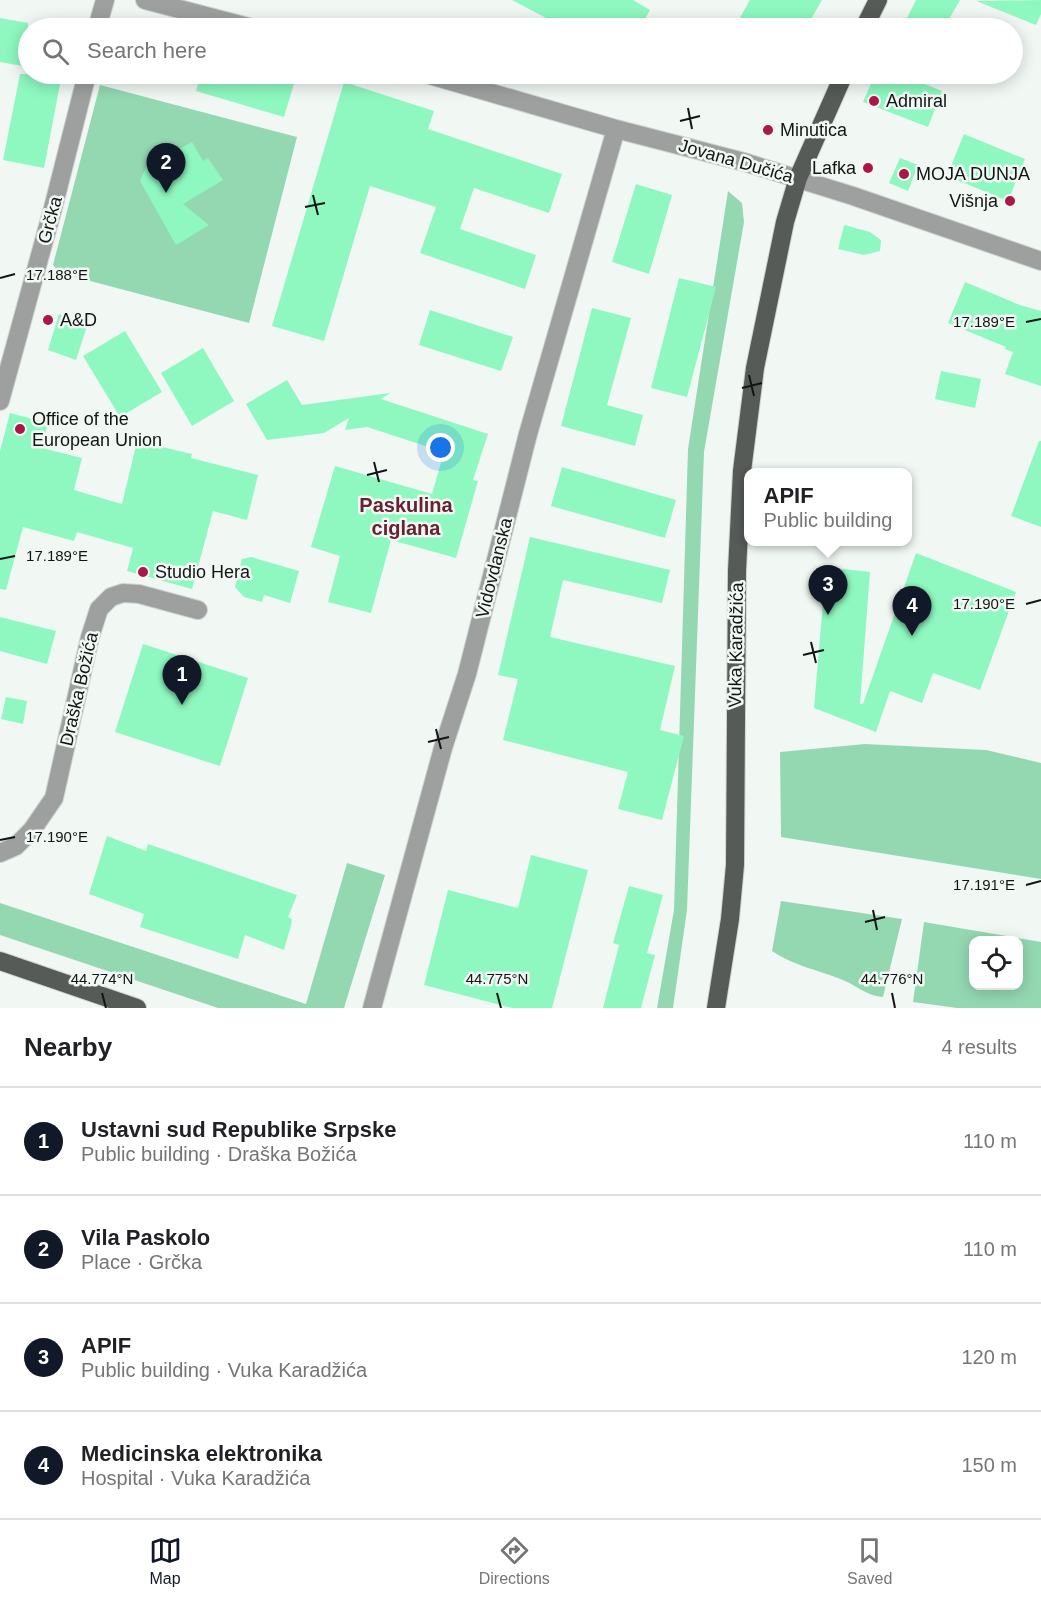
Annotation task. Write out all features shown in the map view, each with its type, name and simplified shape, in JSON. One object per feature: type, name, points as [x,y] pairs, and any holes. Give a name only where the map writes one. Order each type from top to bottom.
[{"type":"main road","points":[[869,18],[878,0]]},
{"type":"main road","name":"Vuka Karadžića","points":[[716,1008],[730,919],[735,865],[734,732],[742,471],[763,325],[785,222],[798,178],[840,84]]},
{"type":"main road","points":[[0,961],[137,1008]]},
{"type":"street","points":[[100,18],[105,0]]},
{"type":"street","points":[[145,0],[214,18]]},
{"type":"street","name":"Grčka","points":[[0,401],[56,198],[84,84]]},
{"type":"street","name":"Jovana Dučića","points":[[461,84],[798,178],[1041,261]]},
{"type":"street","name":"Vidovdanska","points":[[372,1008],[443,748],[467,674],[530,426],[616,129]]},
{"type":"street","name":"Draška Božića","points":[[0,853],[16,846],[32,830],[54,798],[90,637],[99,609],[111,597],[123,592],[198,610]]},
{"type":"green space","points":[[100,85],[297,137],[249,323],[60,273],[53,265]]},
{"type":"green space","points":[[728,191],[742,203],[744,222],[704,452],[687,910],[673,1008],[657,1008],[674,910],[688,449]]},
{"type":"green space","points":[[865,744],[986,750],[1041,763],[1041,879],[781,837],[780,752]]},
{"type":"green space","points":[[347,863],[385,875],[344,1008],[218,1008],[0,935],[0,903],[306,1004]]},
{"type":"green space","points":[[781,901],[902,919],[883,997],[872,995],[845,981],[791,961],[772,951]]},
{"type":"green space","points":[[924,922],[1006,936],[969,936],[969,990],[1023,990],[1023,939],[1041,942],[1041,1008],[957,1008],[913,1002]]},
{"type":"building","points":[[512,0],[633,0],[650,10],[646,18],[546,18]]},
{"type":"building","points":[[750,0],[822,0],[812,18],[740,18]]},
{"type":"building","points":[[916,0],[960,0],[950,18],[907,18]]},
{"type":"building","points":[[1041,0],[1041,14],[1036,25],[976,1]]},
{"type":"building","points":[[0,18],[18,21],[18,65],[0,62]]},
{"type":"building","points":[[18,84],[60,84],[44,168],[3,160]]},
{"type":"building","points":[[198,84],[294,84],[284,117],[196,91]]},
{"type":"building","points":[[343,84],[350,84],[434,111],[428,129],[562,174],[549,213],[474,188],[460,229],[536,255],[525,289],[420,253],[436,207],[370,186],[324,341],[272,326]]},
{"type":"building","points":[[871,84],[925,84],[942,91],[928,127],[863,102]]},
{"type":"building","points":[[964,134],[1025,159],[1008,201],[947,176]]},
{"type":"building","points":[[192,142],[203,161],[208,158],[223,180],[183,204],[209,225],[176,245],[140,181],[146,167]]},
{"type":"building","name":"MOJA DUNJA","points":[[900,158],[918,165],[908,191],[889,183]]},
{"type":"building","points":[[636,184],[672,195],[649,274],[612,262]]},
{"type":"building","points":[[844,225],[870,232],[881,240],[880,251],[864,255],[838,249]]},
{"type":"building","points":[[679,278],[716,287],[687,397],[651,388]]},
{"type":"building","points":[[965,282],[1020,305],[1041,311],[1041,386],[1005,374],[1013,352],[1005,349],[1006,347],[948,323]]},
{"type":"building","points":[[592,308],[631,318],[607,405],[643,415],[635,446],[561,426]]},
{"type":"building","points":[[430,310],[513,337],[501,371],[419,345]]},
{"type":"building","points":[[59,314],[88,323],[76,360],[48,350]]},
{"type":"building","points":[[125,331],[162,392],[120,417],[83,356]]},
{"type":"building","points":[[203,348],[234,401],[192,426],[161,373]]},
{"type":"building","points":[[941,371],[981,379],[975,408],[935,399]]},
{"type":"building","points":[[287,380],[302,405],[390,393],[381,399],[488,434],[473,480],[478,481],[456,558],[391,540],[371,613],[328,602],[340,556],[311,547],[335,466],[432,494],[444,452],[367,427],[345,430],[349,418],[324,433],[267,440],[246,404]]},
{"type":"building","points":[[10,413],[48,423],[42,448],[82,458],[74,490],[122,504],[137,441],[192,454],[191,458],[258,475],[247,520],[213,511],[192,589],[127,571],[133,548],[77,532],[74,541],[23,527],[6,590],[0,589],[0,451]]},
{"type":"building","points":[[1039,441],[1041,441],[1041,527],[1011,516]]},
{"type":"building","points":[[562,467],[676,500],[665,538],[551,506]]},
{"type":"building","points":[[530,537],[670,570],[662,603],[563,580],[550,637],[675,666],[660,730],[684,736],[662,820],[618,809],[628,772],[503,740],[518,679],[498,675]]},
{"type":"building","points":[[916,553],[1016,592],[980,690],[933,673],[922,703],[890,691],[876,732],[814,708],[826,567],[870,572],[860,704],[863,704]]},
{"type":"building","points":[[251,557],[299,571],[290,603],[264,595],[262,602],[244,597],[235,587],[242,559]]},
{"type":"building","points":[[0,617],[56,631],[47,664],[0,651]]},
{"type":"building","points":[[143,644],[248,678],[220,766],[115,732]]},
{"type":"building","points":[[6,697],[27,701],[23,724],[1,719]]},
{"type":"building","points":[[107,836],[146,851],[148,844],[297,895],[288,917],[292,919],[284,950],[245,935],[238,959],[140,927],[144,914],[89,894]]},
{"type":"building","points":[[531,855],[588,870],[552,1008],[512,1008],[424,985],[448,890],[518,908]]},
{"type":"building","points":[[629,886],[663,895],[647,953],[655,955],[641,1008],[603,1008],[619,945],[613,943]]},
{"type":"place","name":"Admiral","points":[[874,101]]},
{"type":"place","name":"Minutica","points":[[768,130]]},
{"type":"place","name":"Lafka","points":[[868,168]]},
{"type":"place","name":"MOJA DUNJA","points":[[904,174]]},
{"type":"place","name":"Vila Paskolo","points":[[166,193]]},
{"type":"place","name":"Višnja","points":[[1010,201]]},
{"type":"place","name":"A&D","points":[[48,320]]},
{"type":"place","name":"Office of the European Union","points":[[20,429]]},
{"type":"place","name":"Studio Hera","points":[[143,572]]},
{"type":"place","name":"APIF","points":[[828,615]]},
{"type":"place","name":"Medicinska elektronika","points":[[912,636]]},
{"type":"place","name":"Ustavni sud Republike Srpske","points":[[182,705]]},
{"type":"district","name":"Paskulina ciglana","points":[[406,516]]}]
